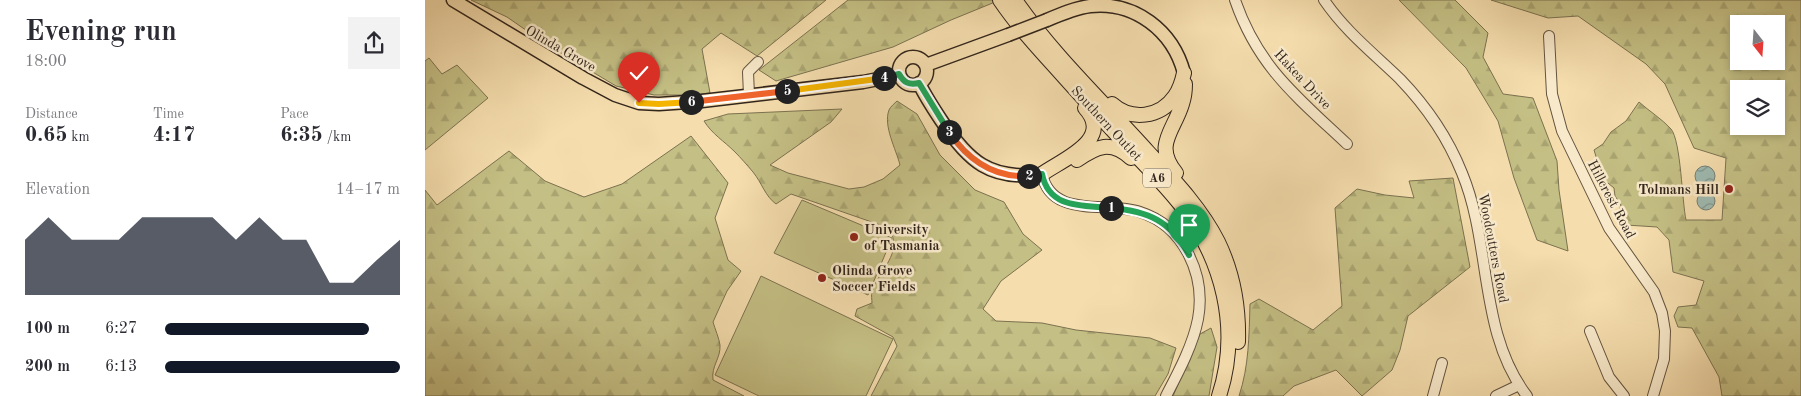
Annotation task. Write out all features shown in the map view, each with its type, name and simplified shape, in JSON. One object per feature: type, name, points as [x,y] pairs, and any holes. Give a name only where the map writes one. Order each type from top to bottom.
[{"type":"highway","points":[[996,0],[1022,38],[1093,119],[1094,131],[1088,142],[1068,158],[1042,174]]},
{"type":"highway","name":"Southern Outlet","points":[[999,0],[1027,36],[1175,198],[1200,235],[1219,275],[1227,309],[1229,332],[1228,356],[1219,396]]},
{"type":"highway","name":"Southern Outlet","points":[[1015,0],[1038,32],[1166,171],[1206,221],[1218,243],[1226,262],[1237,304],[1238,348],[1229,396]]},
{"type":"highway","points":[[1021,0],[1047,34],[1103,96],[1125,113],[1141,115],[1160,110],[1175,97],[1184,74]]},
{"type":"highway","points":[[1184,74],[1183,103],[1166,139],[1165,154],[1170,166],[1196,201],[1206,221]]},
{"type":"highway","points":[[1042,174],[1061,170],[1097,148],[1106,146],[1116,147],[1123,150],[1131,158],[1200,235]]},
{"type":"main road","name":"Olinda Grove","points":[[453,0],[604,90],[631,101],[649,104],[671,104],[749,96],[863,82],[899,74]]},
{"type":"main road","points":[[925,65],[1092,3],[1126,10],[1144,17],[1156,26],[1174,48],[1184,74]]},
{"type":"main road","points":[[911,57],[919,59],[925,65],[925,78],[919,83],[909,84],[899,74],[900,65],[911,57]]},
{"type":"main road","points":[[919,83],[956,143],[979,164],[1012,175],[1042,174]]},
{"type":"street","name":"Hakea Drive","points":[[1235,0],[1252,40],[1277,77],[1347,144]]},
{"type":"street","name":"Woodcutters Road","points":[[1324,0],[1351,34],[1417,97],[1436,123],[1454,155],[1463,174],[1474,209],[1498,338],[1509,367],[1527,396]]},
{"type":"street","name":"Hillcrest Road","points":[[1549,36],[1552,94],[1562,131],[1609,228],[1654,292],[1662,313],[1665,331],[1664,358],[1653,396]]},
{"type":"street","points":[[749,96],[748,72],[758,62]]},
{"type":"street","points":[[1042,174],[1047,190],[1059,200],[1072,204],[1129,209],[1148,215],[1173,231],[1185,248],[1193,263],[1197,280],[1199,312],[1191,339],[1166,396]]},
{"type":"street","points":[[1590,331],[1609,377],[1624,396]]},
{"type":"street","points":[[1433,396],[1442,363]]},
{"type":"street","points":[[1496,396],[1519,385]]},
{"type":"green space","points":[[471,0],[826,0],[757,56],[721,33],[702,49],[710,93],[654,95],[616,86],[546,44],[507,17]]},
{"type":"green space","points":[[848,0],[1000,0],[893,47],[776,81],[759,70]]},
{"type":"green space","points":[[1399,0],[1455,0],[1488,33],[1483,57],[1503,94],[1533,98],[1557,161],[1559,190],[1568,251],[1537,240],[1514,178],[1498,121],[1466,68]]},
{"type":"green space","points":[[1491,0],[1801,0],[1801,396],[1722,396],[1719,377],[1692,328],[1678,327],[1674,316],[1678,307],[1696,305],[1704,281],[1673,272],[1669,240],[1657,227],[1626,225],[1617,214],[1621,205],[1615,196],[1614,188],[1603,179],[1594,150],[1603,144],[1611,132],[1626,121],[1639,102],[1667,125],[1674,136],[1679,158],[1686,220],[1722,220],[1726,158],[1694,148],[1665,84],[1646,64],[1578,16],[1548,18]]},
{"type":"green space","points":[[429,58],[442,74],[457,65],[488,98],[425,150],[425,61]]},
{"type":"green space","points":[[897,101],[917,114],[940,155],[975,190],[1004,202],[1023,234],[1042,250],[1001,281],[983,309],[996,321],[1042,323],[1076,330],[1150,338],[1176,348],[1168,374],[1155,396],[871,396],[897,346],[893,337],[855,316],[857,309],[872,303],[872,293],[875,284],[892,254],[894,246],[893,237],[889,228],[791,194],[776,204],[769,197],[749,167],[704,121],[728,114],[842,109],[831,122],[770,165],[788,173],[849,189],[864,187],[883,179],[900,165],[888,123],[889,110]]},
{"type":"green space","points":[[691,136],[728,183],[715,218],[728,260],[741,271],[727,291],[713,322],[720,350],[713,370],[713,380],[744,396],[425,396],[425,190],[437,205],[509,151],[545,181],[584,197],[622,184]]},
{"type":"green space","points":[[1453,178],[1470,267],[1408,316],[1400,350],[1392,370],[1362,396],[1336,370],[1294,386],[1283,396],[1239,396],[1247,362],[1250,304],[1259,299],[1313,330],[1342,306],[1335,208],[1357,189],[1385,195],[1414,198],[1409,181]]},
{"type":"green space","points":[[802,200],[892,238],[868,295],[774,253]]},
{"type":"green space","points":[[761,276],[893,339],[866,396],[759,396],[715,375]]},
{"type":"green space","points":[[1211,328],[1217,347],[1209,396],[1173,396],[1200,334]]},
{"type":"water","points":[[1705,166],[1712,169],[1715,176],[1712,183],[1705,186],[1698,183],[1695,176],[1698,169]]},
{"type":"water","points":[[1702,192],[1710,192],[1715,197],[1713,208],[1702,210],[1697,205],[1697,197]]},
{"type":"place","name":"Tolmans Hill","points":[[1729,189]]},
{"type":"place","name":"University of Tasmania","points":[[854,237]]},
{"type":"place","name":"Olinda Grove Soccer Fields","points":[[822,278]]},
{"type":"route","points":[[639,103],[671,104],[702,101],[863,82],[899,74],[901,79],[909,84],[919,83],[924,94],[956,143],[979,164],[1004,174],[1029,176],[1042,174],[1050,194],[1059,200],[1072,204],[1129,209],[1148,215],[1173,231],[1189,255]]}]
